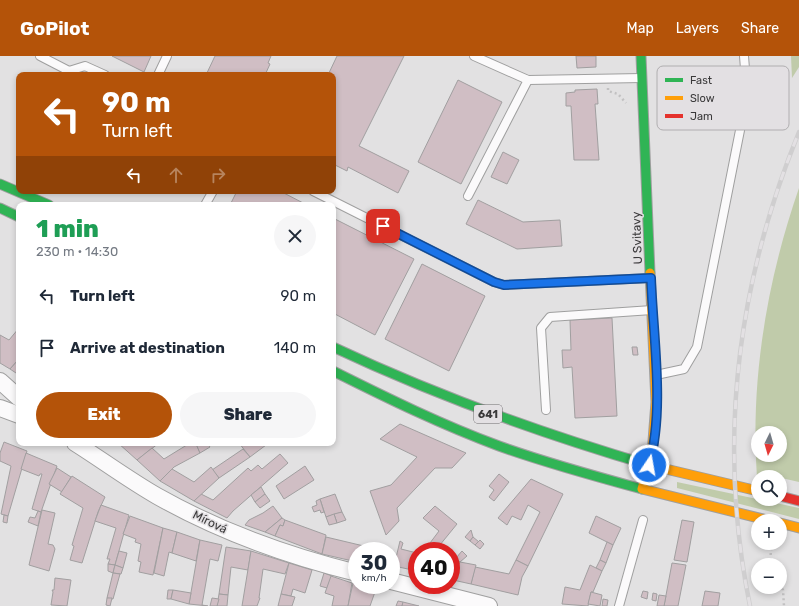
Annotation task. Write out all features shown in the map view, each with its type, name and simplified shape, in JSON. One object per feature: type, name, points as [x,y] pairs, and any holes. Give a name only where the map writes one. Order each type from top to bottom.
[{"type":"main road","name":"U Svitavy","points":[[641,56],[656,375],[655,428],[649,465],[642,489]]},
{"type":"main road","points":[[0,184],[16,191]]},
{"type":"main road","points":[[23,194],[42,202]]},
{"type":"main road","points":[[0,208],[16,216]]},
{"type":"main road","name":"641","points":[[336,348],[404,380],[498,418],[552,437],[649,465],[751,489]]},
{"type":"main road","name":"641","points":[[336,372],[427,416],[523,454],[642,489],[751,516]]},
{"type":"main road","points":[[787,498],[799,501]]},
{"type":"main road","points":[[787,525],[799,528]]},
{"type":"street","points":[[0,381],[16,395]]},
{"type":"street","points":[[0,408],[16,414]]},
{"type":"street","name":"Mírová","points":[[80,446],[157,496],[242,537],[332,567],[348,571]]},
{"type":"street","points":[[400,584],[489,606]]},
{"type":"lane","points":[[40,56],[69,71],[85,66],[98,72]]},
{"type":"lane","points":[[159,72],[167,56]]},
{"type":"lane","points":[[474,56],[528,80],[642,78]]},
{"type":"lane","points":[[744,56],[745,66]]},
{"type":"lane","points":[[468,196],[528,80]]},
{"type":"lane","points":[[656,375],[684,369],[697,347],[740,130]]},
{"type":"lane","points":[[319,194],[335,202]]},
{"type":"lane","points":[[336,203],[494,282],[504,285],[651,278]]},
{"type":"lane","points":[[546,410],[541,328],[550,317],[652,310]]},
{"type":"lane","points":[[619,606],[643,520]]},
{"type":"path","points":[[783,594],[784,606]]},
{"type":"green space","points":[[791,56],[799,56],[799,67],[792,78]]},
{"type":"green space","points":[[799,188],[799,482],[787,479],[787,470],[757,470],[756,462],[787,462],[787,426],[755,426],[763,331],[778,258]]},
{"type":"green space","points":[[677,482],[751,498],[751,506],[787,505],[799,508],[799,519],[787,516],[787,514],[779,514],[677,488]]},
{"type":"building","points":[[112,56],[151,56],[144,72]]},
{"type":"building","points":[[215,56],[271,56],[268,63],[270,64],[266,72],[207,72]]},
{"type":"building","points":[[337,56],[404,56],[359,146],[409,171],[398,193],[348,167],[347,171],[336,166],[336,72],[329,72]]},
{"type":"building","points":[[576,56],[596,56],[596,67],[577,68]]},
{"type":"building","points":[[458,80],[502,102],[461,184],[418,162]]},
{"type":"building","points":[[597,89],[598,104],[595,104],[599,160],[574,160],[571,106],[566,106],[566,93],[575,92],[575,90]]},
{"type":"building","points":[[503,152],[519,160],[507,184],[491,177]]},
{"type":"building","points":[[236,194],[286,194],[301,202],[232,202]]},
{"type":"building","points":[[478,200],[523,222],[560,220],[562,246],[517,249],[466,224]]},
{"type":"building","points":[[336,220],[414,259],[375,335],[336,315]]},
{"type":"building","points":[[422,264],[485,296],[449,371],[385,339]]},
{"type":"building","points":[[612,318],[617,416],[575,418],[572,367],[563,368],[562,350],[571,350],[570,320]]},
{"type":"building","points":[[16,332],[16,362],[10,369],[0,363],[0,335],[9,340]]},
{"type":"building","points":[[632,347],[637,347],[638,355],[633,355]]},
{"type":"building","points":[[16,362],[16,373],[10,369]]},
{"type":"building","points":[[400,424],[466,453],[452,468],[435,468],[397,508],[399,521],[386,535],[370,491],[391,485],[417,457],[380,439]]},
{"type":"building","points":[[4,442],[27,451],[8,516],[1,514],[11,466],[0,461],[0,453]]},
{"type":"building","points":[[121,446],[155,446],[137,460]]},
{"type":"building","points":[[185,446],[197,446],[200,453],[174,467],[160,481],[137,460],[152,448],[164,459]]},
{"type":"building","points":[[197,446],[210,447],[200,453]]},
{"type":"building","points":[[241,446],[265,446],[250,457]]},
{"type":"building","points":[[243,449],[250,457],[219,478],[212,470]]},
{"type":"building","points":[[26,453],[57,466],[41,512],[32,509],[42,474],[39,476],[21,469]]},
{"type":"building","points":[[280,454],[288,463],[227,518],[194,501],[201,494],[213,500],[248,468],[251,471],[258,465],[262,469]]},
{"type":"building","points":[[305,466],[314,480],[284,499],[276,486]]},
{"type":"building","points":[[211,467],[219,478],[194,501],[160,481],[172,469],[194,482]]},
{"type":"building","points":[[57,468],[71,477],[62,492],[49,484]]},
{"type":"building","points":[[499,474],[509,482],[494,501],[489,497],[494,490],[489,486]]},
{"type":"building","points":[[72,476],[105,497],[98,512],[82,563],[70,560],[74,546],[72,545],[83,508],[60,494]]},
{"type":"building","points":[[531,479],[563,494],[528,566],[516,560],[540,512],[528,505],[521,520],[512,516],[507,525],[498,518]]},
{"type":"building","points":[[261,487],[265,494],[255,502],[251,495]]},
{"type":"building","points":[[265,494],[270,501],[260,508],[255,502]]},
{"type":"building","points":[[335,494],[342,512],[326,517],[320,499]]},
{"type":"building","points":[[320,499],[324,512],[321,513],[320,510],[314,512],[312,507],[317,505],[316,501]]},
{"type":"building","points":[[101,505],[129,515],[115,565],[108,564],[110,559],[107,559],[116,528],[95,521]]},
{"type":"building","points":[[273,506],[282,518],[265,532],[245,525],[249,520]]},
{"type":"building","points":[[435,506],[457,524],[442,542],[431,542],[439,531],[423,518]]},
{"type":"building","points":[[42,510],[55,513],[48,544],[53,545],[55,549],[49,571],[29,565]]},
{"type":"building","points":[[38,511],[41,512],[38,526],[28,522],[30,517],[35,518]]},
{"type":"building","points":[[342,512],[346,520],[337,523],[334,514]]},
{"type":"building","points":[[334,514],[337,523],[329,525],[326,517]]},
{"type":"building","points":[[4,515],[8,516],[7,523],[3,522]]},
{"type":"building","points":[[130,516],[163,528],[153,575],[139,572],[141,562],[138,561],[141,544],[135,542],[136,539],[123,534]]},
{"type":"building","points":[[596,516],[621,528],[613,545],[589,533]]},
{"type":"building","points":[[282,518],[285,520],[283,526],[280,525],[275,536],[265,532]]},
{"type":"building","points":[[285,520],[326,535],[322,554],[275,536],[280,525],[283,526]]},
{"type":"building","points":[[682,520],[694,522],[687,562],[674,560]]},
{"type":"building","points":[[163,528],[177,532],[172,553],[169,552],[164,576],[154,573]]},
{"type":"building","points":[[471,530],[473,537],[470,541],[465,537]]},
{"type":"building","points":[[177,532],[200,540],[196,561],[172,553]]},
{"type":"building","points":[[326,537],[348,542],[348,560],[322,554]]},
{"type":"building","points":[[473,537],[479,542],[475,545],[470,541]]},
{"type":"building","points":[[200,540],[222,545],[218,561],[210,559],[202,605],[208,606],[189,604]]},
{"type":"building","points":[[480,540],[484,544],[480,549],[475,545]]},
{"type":"building","points":[[400,542],[403,543],[401,549],[408,551],[408,569],[400,567]]},
{"type":"building","points":[[607,542],[613,545],[606,563],[600,560]]},
{"type":"building","points":[[226,547],[251,551],[248,570],[231,567],[228,595],[219,594]]},
{"type":"building","points":[[119,551],[127,553],[123,568],[115,565]]},
{"type":"building","points":[[251,551],[289,563],[285,574],[263,569],[260,598],[257,606],[242,606]]},
{"type":"building","points":[[462,551],[467,556],[460,562],[460,553]]},
{"type":"building","points":[[516,560],[528,566],[522,577],[518,595],[471,584],[475,567],[509,574]]},
{"type":"building","points":[[600,560],[606,563],[602,571],[596,568]]},
{"type":"building","points":[[460,562],[476,565],[471,584],[460,582]]},
{"type":"building","points":[[289,563],[312,570],[305,593],[293,589],[291,596],[281,594]]},
{"type":"building","points":[[672,563],[686,565],[678,606],[664,606]]},
{"type":"building","points":[[108,564],[115,565],[113,573],[108,571]]},
{"type":"building","points":[[115,565],[123,568],[121,574],[113,573]]},
{"type":"building","points":[[590,565],[602,571],[593,592],[591,592],[588,606],[562,604],[565,587],[580,590]]},
{"type":"building","points":[[113,573],[120,574],[113,599],[107,598]]},
{"type":"building","points":[[324,573],[332,576],[327,588],[320,586]]},
{"type":"building","points":[[331,576],[348,582],[348,594],[350,594],[348,606],[332,606],[334,596],[325,593]]},
{"type":"building","points":[[55,578],[71,580],[67,606],[51,605],[52,590],[54,590]]},
{"type":"building","points":[[168,590],[173,590],[171,599],[167,599]]},
{"type":"building","points":[[173,590],[191,593],[189,604],[171,599]]},
{"type":"building","points":[[643,591],[648,592],[647,599],[641,597]]},
{"type":"building","points":[[705,591],[720,593],[718,606],[702,606]]},
{"type":"building","points":[[591,592],[602,595],[600,606],[588,604]]},
{"type":"building","points":[[653,593],[657,594],[656,601],[652,600]]},
{"type":"building","points":[[219,594],[228,595],[227,606],[217,606]]},
{"type":"building","points":[[281,594],[295,597],[292,606],[278,606]]},
{"type":"building","points":[[351,594],[374,594],[370,606],[348,606]]},
{"type":"building","points":[[659,595],[666,596],[664,606],[657,606]]},
{"type":"building","points":[[107,598],[112,598],[110,606],[106,605]]},
{"type":"building","points":[[212,598],[219,599],[217,606],[210,606]]},
{"type":"building","points":[[603,599],[608,600],[607,606],[602,606]]},
{"type":"building","points":[[398,601],[403,602],[402,606],[396,606]]},
{"type":"building","points":[[403,602],[419,606],[402,606]]},
{"type":"railway","points":[[750,606],[740,545],[735,485],[735,425],[739,365],[748,306],[761,247],[778,189],[799,132]]},
{"type":"traffic: fast","points":[[641,56],[650,273]]},
{"type":"traffic: fast","points":[[0,184],[16,191]]},
{"type":"traffic: fast","points":[[23,194],[42,202]]},
{"type":"traffic: fast","points":[[0,208],[16,216]]},
{"type":"traffic: fast","points":[[336,348],[371,365],[488,412],[568,440],[649,465]]},
{"type":"traffic: fast","points":[[336,372],[436,420],[499,446],[552,464],[642,489]]},
{"type":"traffic: slow","points":[[650,273],[656,402],[652,454],[642,489],[751,516]]},
{"type":"traffic: slow","points":[[649,465],[751,489]]},
{"type":"traffic: slow","points":[[787,525],[799,528]]},
{"type":"traffic: jam","points":[[787,498],[799,501]]},
{"type":"route","points":[[383,226],[494,282],[504,285],[651,278],[656,402],[655,428],[652,454],[649,465]]}]
